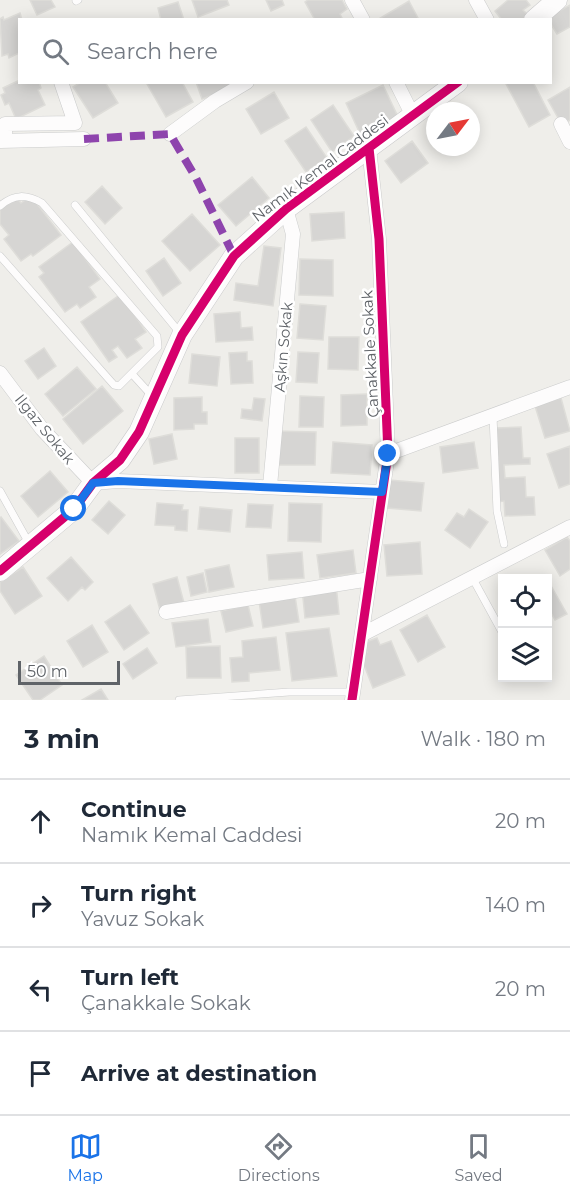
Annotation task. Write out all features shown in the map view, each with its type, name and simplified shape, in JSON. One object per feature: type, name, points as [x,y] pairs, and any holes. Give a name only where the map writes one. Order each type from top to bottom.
[{"type":"street","points":[[352,0],[362,18]]},
{"type":"street","points":[[476,0],[486,18]]},
{"type":"street","points":[[536,18],[557,0]]},
{"type":"street","points":[[62,84],[75,123],[5,124],[2,141],[84,139]]},
{"type":"street","points":[[170,134],[215,101],[244,84]]},
{"type":"street","points":[[397,84],[413,116]]},
{"type":"street","name":"Namık Kemal Caddesi","points":[[0,572],[74,509],[93,483],[120,460],[139,432],[182,335],[234,256],[286,209],[455,84]]},
{"type":"street","points":[[561,124],[570,142]]},
{"type":"street","name":"Çanakkale Sokak","points":[[354,696],[388,454],[380,251],[369,148]]},
{"type":"street","name":"Aşkın Sokak","points":[[270,486],[293,234],[286,209]]},
{"type":"street","name":"Ilgaz Sokak","points":[[0,373],[42,429],[93,483]]},
{"type":"street","points":[[388,454],[570,387]]},
{"type":"street","points":[[93,483],[118,481],[382,492]]},
{"type":"street","points":[[363,634],[474,579],[570,527]]},
{"type":"street","points":[[166,612],[370,579]]},
{"type":"lane","points":[[0,206],[9,199],[20,196],[31,197],[42,203],[157,336],[158,347],[133,375],[118,386],[114,385],[0,256]]},
{"type":"lane","points":[[75,205],[182,335]]},
{"type":"lane","points":[[133,375],[154,399]]},
{"type":"lane","points":[[493,416],[497,512],[504,544]]},
{"type":"lane","points":[[0,490],[31,547]]},
{"type":"lane","points":[[474,579],[500,628]]},
{"type":"lane","points":[[184,699],[290,692],[354,696]]},
{"type":"building","points":[[30,0],[51,0],[55,7],[37,15]]},
{"type":"building","points":[[192,0],[227,0],[229,5],[198,17]]},
{"type":"building","points":[[266,0],[282,0],[284,5],[271,11]]},
{"type":"building","points":[[308,0],[342,0],[347,9],[340,14],[342,18],[314,18],[305,2]]},
{"type":"building","points":[[508,0],[526,0],[530,5],[523,10],[529,16],[527,18],[500,18],[495,11]]},
{"type":"building","points":[[409,1],[418,18],[380,18]]},
{"type":"building","points":[[178,2],[183,18],[160,18],[158,8]]},
{"type":"building","points":[[570,5],[570,27],[557,34],[552,26],[552,18],[547,18]]},
{"type":"building","points":[[20,13],[21,18],[18,18],[18,54],[9,58],[8,54],[2,56],[0,19],[3,17],[4,20]]},
{"type":"building","points":[[18,81],[18,84],[40,84],[41,88],[38,90],[45,105],[16,119],[9,103],[5,105],[1,95],[5,93],[3,88]]},
{"type":"building","points":[[78,84],[106,84],[118,103],[93,118],[73,87]]},
{"type":"building","points":[[147,84],[183,84],[193,102],[166,117]]},
{"type":"building","points":[[197,84],[236,84],[236,86],[202,99]]},
{"type":"building","points":[[506,84],[534,84],[550,115],[529,127]]},
{"type":"building","points":[[383,85],[399,119],[361,136],[346,103]]},
{"type":"building","points":[[570,87],[570,120],[562,125],[548,100]]},
{"type":"building","points":[[274,92],[289,118],[261,134],[246,109]]},
{"type":"building","points":[[333,105],[354,136],[332,152],[311,120]]},
{"type":"building","points":[[306,127],[327,158],[306,172],[285,141]]},
{"type":"building","points":[[412,141],[428,163],[401,183],[385,161]]},
{"type":"building","points":[[252,177],[269,198],[236,226],[218,205]]},
{"type":"building","points":[[102,186],[122,208],[105,224],[85,202]]},
{"type":"building","points":[[31,196],[61,235],[33,256],[31,254],[21,261],[4,239],[9,235],[0,224],[0,209],[16,197],[21,203]]},
{"type":"building","points":[[344,212],[345,238],[312,241],[310,214]]},
{"type":"building","points":[[192,214],[220,245],[190,271],[162,241]]},
{"type":"building","points":[[73,242],[100,279],[89,287],[96,297],[80,308],[77,304],[65,312],[39,277],[44,273],[39,267]]},
{"type":"building","points":[[264,246],[281,248],[273,306],[234,300],[236,283],[258,286]]},
{"type":"building","points":[[164,258],[181,283],[163,296],[146,271]]},
{"type":"building","points":[[300,259],[333,260],[333,296],[299,295]]},
{"type":"building","points":[[121,294],[146,332],[135,339],[142,348],[127,358],[118,346],[112,350],[117,357],[109,362],[81,322]]},
{"type":"building","points":[[300,304],[326,306],[323,340],[297,338]]},
{"type":"building","points":[[240,312],[241,328],[252,327],[253,340],[216,342],[214,314]]},
{"type":"building","points":[[329,337],[359,337],[358,370],[328,369]]},
{"type":"building","points":[[44,348],[56,366],[38,379],[25,361]]},
{"type":"building","points":[[247,352],[247,361],[252,361],[253,383],[231,384],[229,353]]},
{"type":"building","points":[[298,352],[319,353],[317,383],[296,382]]},
{"type":"building","points":[[192,354],[220,357],[217,386],[189,383]]},
{"type":"building","points":[[77,367],[96,389],[63,416],[45,394]]},
{"type":"building","points":[[102,386],[123,411],[83,444],[63,419]]},
{"type":"building","points":[[367,394],[367,425],[341,426],[341,395]]},
{"type":"building","points":[[300,396],[324,397],[323,427],[299,427]]},
{"type":"building","points":[[202,397],[202,412],[207,412],[207,424],[194,424],[194,429],[174,430],[174,398]]},
{"type":"building","points":[[254,398],[265,399],[262,421],[241,418],[242,409],[252,410]]},
{"type":"building","points":[[561,398],[570,431],[545,438],[535,406]]},
{"type":"building","points":[[521,427],[523,458],[530,458],[530,464],[504,465],[505,478],[525,477],[526,497],[534,497],[535,515],[505,516],[504,501],[497,502],[496,428]]},
{"type":"building","points":[[274,431],[316,432],[315,465],[274,465]]},
{"type":"building","points":[[172,434],[177,459],[154,464],[149,439]]},
{"type":"building","points":[[235,438],[259,438],[259,473],[235,473]]},
{"type":"building","points":[[333,442],[372,445],[370,475],[331,473]]},
{"type":"building","points":[[474,442],[478,468],[443,473],[440,447]]},
{"type":"building","points":[[570,446],[570,484],[559,488],[547,454]]},
{"type":"building","points":[[50,471],[68,492],[38,517],[21,496]]},
{"type":"building","points":[[389,480],[424,483],[421,511],[387,508]]},
{"type":"building","points":[[109,501],[125,515],[108,534],[92,520]]},
{"type":"building","points":[[157,503],[183,505],[182,510],[188,510],[187,531],[175,530],[175,526],[155,525]]},
{"type":"building","points":[[289,503],[322,504],[321,542],[288,541]]},
{"type":"building","points":[[248,504],[273,505],[271,528],[246,527]]},
{"type":"building","points":[[200,507],[232,510],[230,532],[198,529]]},
{"type":"building","points":[[469,509],[488,522],[470,548],[445,530],[457,513],[464,517]]},
{"type":"building","points":[[0,518],[19,541],[0,554]]},
{"type":"building","points":[[567,537],[570,541],[570,569],[560,576],[545,550]]},
{"type":"building","points":[[420,542],[422,574],[387,576],[384,545]]},
{"type":"building","points":[[353,550],[356,573],[320,578],[317,555]]},
{"type":"building","points":[[302,552],[304,578],[269,580],[267,555]]},
{"type":"building","points":[[71,557],[93,582],[85,590],[82,587],[68,601],[47,578]]},
{"type":"building","points":[[229,565],[234,587],[209,592],[205,570]]},
{"type":"building","points":[[23,567],[42,596],[15,614],[0,591],[0,582]]},
{"type":"building","points":[[203,573],[207,592],[191,596],[187,577]]},
{"type":"building","points":[[177,577],[184,603],[160,610],[153,584]]},
{"type":"building","points":[[336,584],[339,614],[305,618],[302,588]]},
{"type":"building","points":[[552,588],[567,614],[555,620],[552,615]]},
{"type":"building","points":[[295,596],[299,622],[263,628],[259,601]]},
{"type":"building","points":[[130,605],[149,633],[124,650],[105,622]]},
{"type":"building","points":[[248,605],[253,626],[226,632],[221,611]]},
{"type":"building","points":[[427,615],[445,647],[418,662],[400,630]]},
{"type":"building","points":[[208,619],[211,642],[176,647],[172,623]]},
{"type":"building","points":[[92,625],[108,652],[83,667],[67,641]]},
{"type":"building","points":[[329,628],[337,676],[292,681],[286,633]]},
{"type":"building","points":[[276,637],[280,670],[249,673],[249,681],[232,682],[230,658],[243,657],[242,641]]},
{"type":"building","points":[[377,638],[380,645],[391,641],[405,675],[373,688],[360,655],[367,652],[363,643]]},
{"type":"building","points":[[220,646],[221,678],[187,678],[186,647]]},
{"type":"building","points":[[147,648],[157,663],[133,679],[123,664]]},
{"type":"building","points":[[44,656],[62,685],[40,700],[33,700],[16,675]]},
{"type":"building","points":[[101,689],[108,700],[82,700]]},
{"type":"marked path","points":[[84,139],[170,134],[196,178],[234,256]]},
{"type":"cycle path","points":[[0,571],[74,509],[93,483],[120,460],[139,432],[182,335],[234,256],[286,209],[455,84]]},
{"type":"cycle path","points":[[352,700],[388,454],[379,239],[369,148]]},
{"type":"route","points":[[74,509],[93,483],[118,481],[382,492],[388,454]]}]
